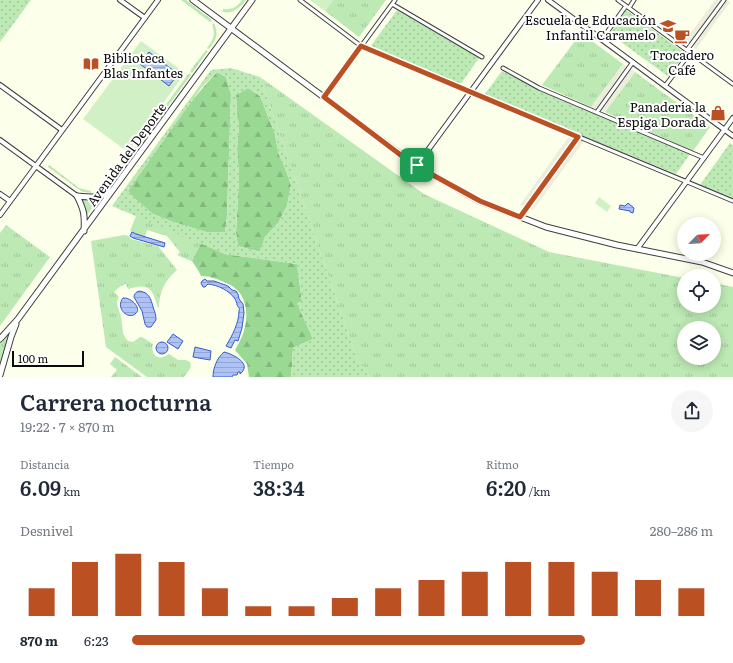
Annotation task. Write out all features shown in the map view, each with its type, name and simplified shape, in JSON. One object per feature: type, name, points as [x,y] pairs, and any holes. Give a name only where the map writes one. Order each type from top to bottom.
[{"type":"street","points":[[120,0],[145,18]]},
{"type":"street","points":[[0,215],[158,0]]},
{"type":"street","points":[[193,0],[402,156],[480,201],[546,227],[617,245],[702,262],[733,273]]},
{"type":"street","name":"Avenida del Deporte","points":[[0,338],[17,321],[252,0]]},
{"type":"street","points":[[300,0],[361,46],[733,201]]},
{"type":"street","points":[[324,97],[395,0]]},
{"type":"street","points":[[417,165],[538,0]]},
{"type":"street","points":[[548,0],[733,136]]},
{"type":"street","points":[[618,0],[733,84]]},
{"type":"street","points":[[602,39],[634,0]]},
{"type":"street","points":[[665,86],[724,0]]},
{"type":"street","points":[[392,4],[482,57]]},
{"type":"street","points":[[597,112],[633,62]]},
{"type":"street","points":[[502,68],[539,88],[704,158]]},
{"type":"street","points":[[0,85],[62,130]]},
{"type":"street","points":[[637,249],[733,118]]},
{"type":"street","points":[[520,217],[578,137]]},
{"type":"street","points":[[0,140],[77,196],[82,205],[85,217],[84,231]]},
{"type":"street","points":[[77,196],[90,198],[105,195],[115,188]]},
{"type":"street","points":[[0,194],[10,201]]},
{"type":"street","name":"Avenida del Deporte","points":[[0,375],[17,321]]},
{"type":"green space","points":[[0,0],[31,0],[0,42]]},
{"type":"green space","points":[[181,0],[186,0],[212,20],[210,22]]},
{"type":"green space","points":[[242,0],[246,0],[236,10],[223,12],[223,9],[234,8]]},
{"type":"green space","points":[[310,0],[333,0],[325,11]]},
{"type":"green space","points":[[333,0],[386,0],[359,37],[325,11]]},
{"type":"green space","points":[[397,10],[479,58],[460,85],[370,47]]},
{"type":"green space","points":[[626,10],[685,53],[669,77],[610,34]]},
{"type":"green space","points":[[214,23],[216,37],[209,49],[207,48],[213,37],[214,31],[212,25]]},
{"type":"green space","points":[[581,33],[623,64],[591,107],[542,85]]},
{"type":"green space","points":[[141,41],[185,73],[128,152],[83,119]]},
{"type":"green space","points":[[206,50],[208,51],[192,73],[190,71]]},
{"type":"green space","points":[[231,68],[260,77],[357,359],[370,377],[291,377],[293,348],[313,339],[297,303],[302,302],[297,264],[225,254],[112,206],[211,70]],"holes":[[[217,72],[226,77],[231,94],[227,215],[225,232],[206,232],[153,214],[128,191],[202,87]],[[248,88],[260,96],[275,134],[278,152],[291,185],[287,206],[278,223],[265,237],[259,252],[238,246],[236,233],[239,177],[237,148],[239,127],[236,95]]]},
{"type":"green space","points":[[502,71],[556,97],[690,154],[676,174],[484,95]]},
{"type":"green space","points":[[217,72],[226,77],[231,94],[227,215],[225,232],[206,232],[153,214],[128,191],[181,115]]},
{"type":"green space","points":[[635,72],[710,127],[693,151],[605,112]]},
{"type":"green space","points":[[189,73],[191,75],[130,158],[128,156]]},
{"type":"green space","points":[[260,77],[424,194],[549,252],[677,277],[677,313],[721,313],[721,284],[733,287],[733,377],[370,377],[357,359]]},
{"type":"green space","points":[[248,88],[260,96],[275,134],[278,152],[291,185],[287,206],[278,223],[265,237],[260,252],[238,246],[236,233],[239,177],[237,148],[239,127],[236,95]]},
{"type":"green space","points":[[730,143],[733,145],[733,198],[700,185]]},
{"type":"green space","points":[[127,158],[129,160],[113,181],[111,179]]},
{"type":"green space","points":[[49,165],[79,188],[91,191],[91,193],[83,192],[78,189],[48,167]]},
{"type":"green space","points":[[599,197],[611,206],[607,212],[595,203]]},
{"type":"green space","points":[[81,198],[88,200],[98,199],[87,215],[84,204]]},
{"type":"green space","points":[[136,216],[201,243],[192,261],[177,255],[180,252],[167,236],[147,230],[145,237],[130,231]]},
{"type":"green space","points":[[6,225],[50,257],[0,326],[0,233]]},
{"type":"green space","points":[[124,235],[129,236],[131,239],[158,246],[177,270],[169,278],[162,291],[158,308],[154,295],[149,288],[141,286],[128,289],[126,284],[114,292],[119,297],[117,304],[121,317],[123,333],[128,341],[133,342],[142,337],[153,344],[152,348],[156,356],[162,357],[169,354],[178,360],[186,360],[190,362],[190,368],[184,377],[147,377],[106,347],[91,241]]},
{"type":"green space","points":[[201,243],[225,254],[297,264],[302,302],[297,303],[313,339],[293,348],[291,377],[249,377],[247,364],[235,350],[245,326],[245,303],[242,296],[232,286],[213,278],[201,276],[192,261]]},
{"type":"green space","points":[[7,334],[9,335],[0,365],[0,343]]},
{"type":"green space","points":[[115,357],[142,377],[111,377],[117,370],[110,364]]},
{"type":"shaded area","points":[[715,0],[727,0],[730,2],[696,49],[685,41]]},
{"type":"shaded area","points":[[623,64],[635,72],[605,112],[591,107]]},
{"type":"shaded area","points":[[570,135],[584,141],[533,210],[520,205]]},
{"type":"water","points":[[149,52],[178,74],[169,86],[140,64]]},
{"type":"water","points":[[628,203],[634,208],[633,213],[619,209],[620,205],[625,206]]},
{"type":"water","points":[[132,232],[165,243],[164,247],[133,238],[130,236]]},
{"type":"water","points":[[205,279],[207,281],[214,281],[228,286],[232,290],[236,291],[243,304],[244,313],[242,328],[238,341],[235,340],[231,348],[226,346],[233,334],[239,316],[239,308],[235,299],[230,293],[208,284],[203,287],[201,283]]},
{"type":"water","points":[[139,291],[147,294],[151,301],[156,320],[151,327],[147,327],[145,324],[142,311],[134,297],[135,293]]},
{"type":"water","points":[[123,298],[129,299],[137,306],[138,309],[135,314],[129,315],[123,312],[121,309],[121,302]]},
{"type":"water","points":[[173,334],[183,341],[178,349],[167,342]]},
{"type":"water","points":[[162,342],[166,344],[168,348],[166,352],[162,354],[158,352],[156,348],[158,344]]},
{"type":"water","points":[[195,347],[211,351],[210,360],[193,357]]},
{"type":"water","points":[[224,352],[240,360],[243,363],[243,370],[240,374],[240,372],[238,372],[237,375],[233,375],[232,377],[213,377],[216,363]]},
{"type":"place","name":"Escuela de Educación Infantil Caramelo","points":[[668,26]]},
{"type":"place","name":"Trocadero Café","points":[[682,36]]},
{"type":"place","name":"Biblioteca Blas Infantes","points":[[91,64]]},
{"type":"place","name":"Panadería la Espiga Dorada","points":[[718,113]]},
{"type":"route","points":[[361,46],[578,137],[520,217],[480,201],[417,165],[402,156],[324,97],[361,46]]}]
